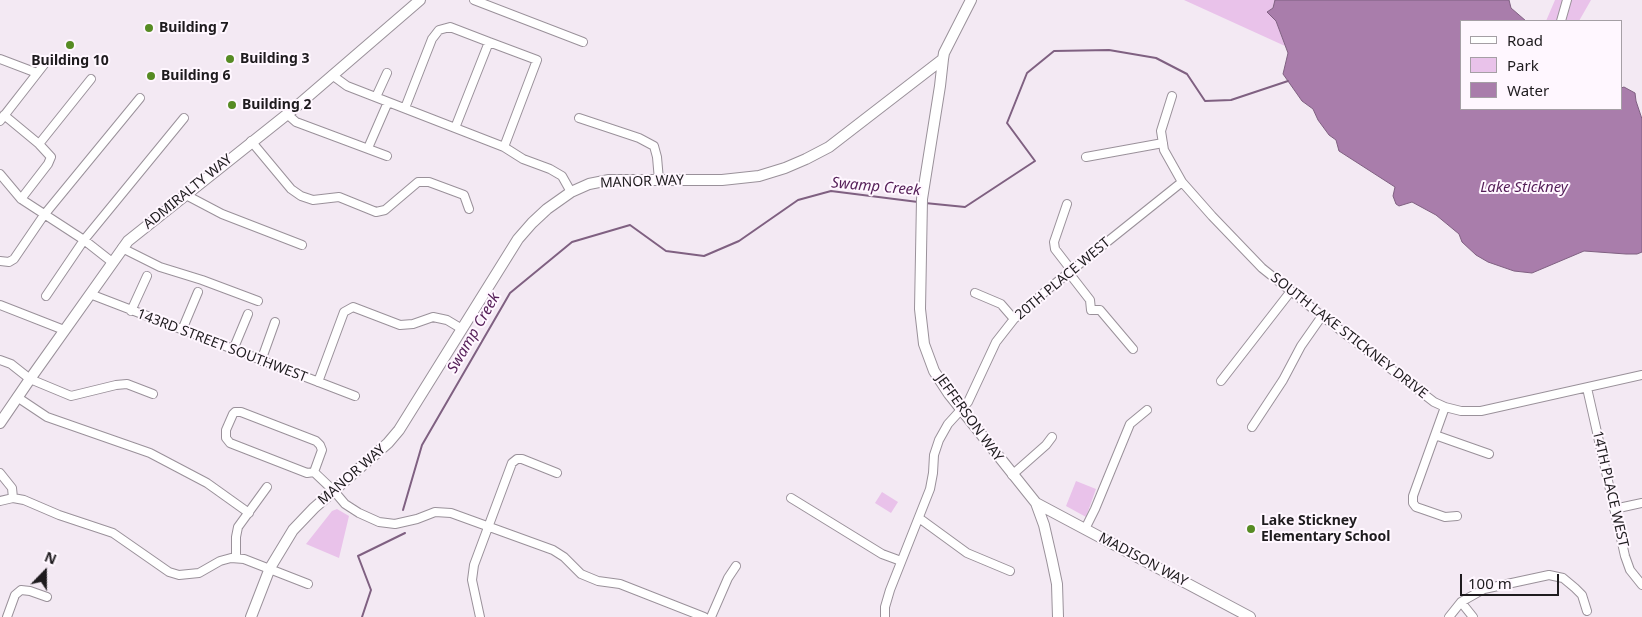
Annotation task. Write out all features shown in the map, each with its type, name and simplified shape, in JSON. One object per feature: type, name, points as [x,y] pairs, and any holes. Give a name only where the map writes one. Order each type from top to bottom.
[{"type":"street","name":"ADMIRALTY WAY","points":[[0,423],[128,241],[184,194],[287,114],[420,0]]},
{"type":"street","points":[[474,0],[583,42]]},
{"type":"street","name":"MANOR WAY","points":[[251,617],[270,568],[293,530],[314,508],[388,443],[399,430],[518,239],[547,209],[571,192],[589,184],[609,180],[722,180],[759,176],[785,168],[830,147],[942,58],[970,0]]},
{"type":"street","points":[[1561,20],[1567,0]]},
{"type":"street","points":[[405,108],[432,39],[439,30],[450,27],[537,60],[504,147]]},
{"type":"street","points":[[455,128],[489,42]]},
{"type":"street","name":"JEFFERSON WAY","points":[[942,58],[940,86],[920,218],[920,309],[924,344],[934,371],[960,410],[1036,503],[1044,525],[1054,568],[1058,598],[1058,617]]},
{"type":"street","points":[[0,59],[37,73]]},
{"type":"street","points":[[21,199],[51,159],[50,154],[40,144],[2,118],[46,62]]},
{"type":"street","points":[[376,97],[387,72]]},
{"type":"street","points":[[332,74],[347,86],[504,147],[523,159],[550,169],[562,176],[571,192]]},
{"type":"street","points":[[40,144],[91,79]]},
{"type":"street","name":"SOUTH LAKE STICKNEY DRIVE","points":[[1172,96],[1161,131],[1164,150],[1182,182],[1262,268],[1434,402],[1461,411],[1481,411],[1642,375]]},
{"type":"street","points":[[0,262],[9,262],[14,259],[44,215],[140,98]]},
{"type":"street","points":[[368,148],[388,102]]},
{"type":"street","points":[[287,114],[296,122],[387,156]]},
{"type":"street","points":[[46,296],[84,240],[184,118]]},
{"type":"street","points":[[580,118],[639,138],[654,146],[659,180]]},
{"type":"street","points":[[251,141],[291,189],[301,196],[313,200],[339,197],[376,212],[385,210],[418,182],[429,182],[464,195],[468,209]]},
{"type":"street","points":[[1086,157],[1163,143]]},
{"type":"street","points":[[2,177],[21,199],[84,240],[112,262]]},
{"type":"street","points":[[0,188],[2,177]]},
{"type":"street","name":"20TH PLACE WEST","points":[[885,617],[885,607],[890,591],[930,489],[934,455],[939,440],[948,424],[968,402],[976,388],[988,355],[996,342],[1014,319],[1047,290],[1182,182]]},
{"type":"street","points":[[184,194],[222,214],[302,245]]},
{"type":"street","points":[[1067,204],[1054,242],[1055,248],[1090,300],[1091,310],[1100,310],[1133,349]]},
{"type":"street","points":[[122,248],[160,267],[258,301]]},
{"type":"street","points":[[131,311],[147,276]]},
{"type":"street","points":[[1221,381],[1291,291]]},
{"type":"street","points":[[182,330],[198,292]]},
{"type":"street","points":[[975,293],[1001,304],[1014,319]]},
{"type":"street","name":"143RD STREET SOUTHWEST","points":[[90,294],[355,396]]},
{"type":"street","points":[[0,304],[64,330]]},
{"type":"street","points":[[318,382],[344,312],[353,308],[400,325],[413,324],[433,317],[446,320],[462,329]]},
{"type":"street","points":[[233,350],[248,314]]},
{"type":"street","points":[[1252,427],[1283,380],[1301,346],[1322,316]]},
{"type":"street","points":[[261,360],[274,322]]},
{"type":"street","points":[[0,360],[11,364],[30,379],[71,396],[127,384],[153,394]]},
{"type":"street","name":"14TH PLACE WEST","points":[[1587,388],[1625,556],[1630,570],[1642,585]]},
{"type":"street","points":[[17,397],[47,417],[150,453],[208,483],[249,512]]},
{"type":"street","points":[[1445,407],[1413,496],[1413,502],[1422,509],[1445,517],[1457,516]]},
{"type":"street","points":[[1085,529],[1130,424],[1147,410]]},
{"type":"street","points":[[235,412],[241,412],[316,441],[322,450],[314,472],[308,473],[230,442],[226,438],[226,430],[235,412]]},
{"type":"street","points":[[1435,435],[1489,454]]},
{"type":"street","points":[[1012,475],[1046,445],[1052,437]]},
{"type":"street","points":[[480,617],[472,580],[474,565],[514,461],[522,459],[556,473]]},
{"type":"street","points":[[314,472],[334,491],[344,504],[358,513],[380,522],[396,524],[436,512],[450,513],[553,550],[564,557],[581,574],[598,581],[620,584],[704,617]]},
{"type":"street","points":[[0,473],[12,488],[13,498]]},
{"type":"street","points":[[236,558],[238,527],[267,487]]},
{"type":"street","points":[[0,501],[13,498],[113,533],[169,572],[179,575],[199,573],[220,561],[236,558],[270,568],[308,584]]},
{"type":"street","points":[[791,498],[882,554],[901,561]]},
{"type":"street","name":"MADISON WAY","points":[[1036,503],[1250,617]]},
{"type":"street","points":[[1614,509],[1642,503]]},
{"type":"street","points":[[919,518],[967,553],[1010,571]]},
{"type":"street","points":[[711,617],[728,578],[736,566]]},
{"type":"street","points":[[1449,617],[1462,602],[1484,590],[1549,575],[1563,578],[1576,588],[1582,595],[1587,611]]},
{"type":"street","points":[[7,617],[15,595],[21,590],[47,597]]},
{"type":"street","points":[[1462,602],[1473,617]]},
{"type":"green space","points":[[1184,0],[1275,0],[1273,8],[1267,12],[1276,21],[1285,46]]},
{"type":"green space","points":[[1555,0],[1591,0],[1580,20],[1546,20]]},
{"type":"green space","points":[[1076,481],[1096,489],[1086,517],[1066,506]]},
{"type":"green space","points":[[882,492],[898,502],[891,513],[875,503]]},
{"type":"green space","points":[[337,509],[349,516],[339,558],[306,544],[332,511]]},
{"type":"water","name":"Lake Stickney","points":[[1275,0],[1509,0],[1511,8],[1525,20],[1460,20],[1460,110],[1622,110],[1622,88],[1635,93],[1642,119],[1642,252],[1626,254],[1584,251],[1532,273],[1514,271],[1488,262],[1476,255],[1462,242],[1459,234],[1436,215],[1412,202],[1399,206],[1396,204],[1393,196],[1395,187],[1339,151],[1336,140],[1329,135],[1318,120],[1313,109],[1302,101],[1283,74],[1288,53],[1276,21],[1267,12],[1273,8]]},
{"type":"waterway","name":"Swamp Creek","points":[[925,203],[965,207],[1035,161],[1007,123],[1027,73],[1054,51],[1109,50],[1156,58],[1187,74],[1205,101],[1231,100],[1288,81]]},
{"type":"waterway","name":"Swamp Creek","points":[[403,510],[422,445],[510,293],[572,242],[630,225],[666,251],[704,256],[739,241],[798,200],[831,191],[918,202]]},
{"type":"waterway","name":"Swamp Creek","points":[[362,617],[371,590],[358,556],[405,533]]},
{"type":"place","name":"Building 7","points":[[149,28]]},
{"type":"place","name":"Building 10","points":[[70,45]]},
{"type":"place","name":"Building 3","points":[[230,59]]},
{"type":"place","name":"Building 6","points":[[151,76]]},
{"type":"place","name":"Building 2","points":[[232,105]]},
{"type":"place","name":"Lake Stickney Elementary School","points":[[1251,529]]}]
